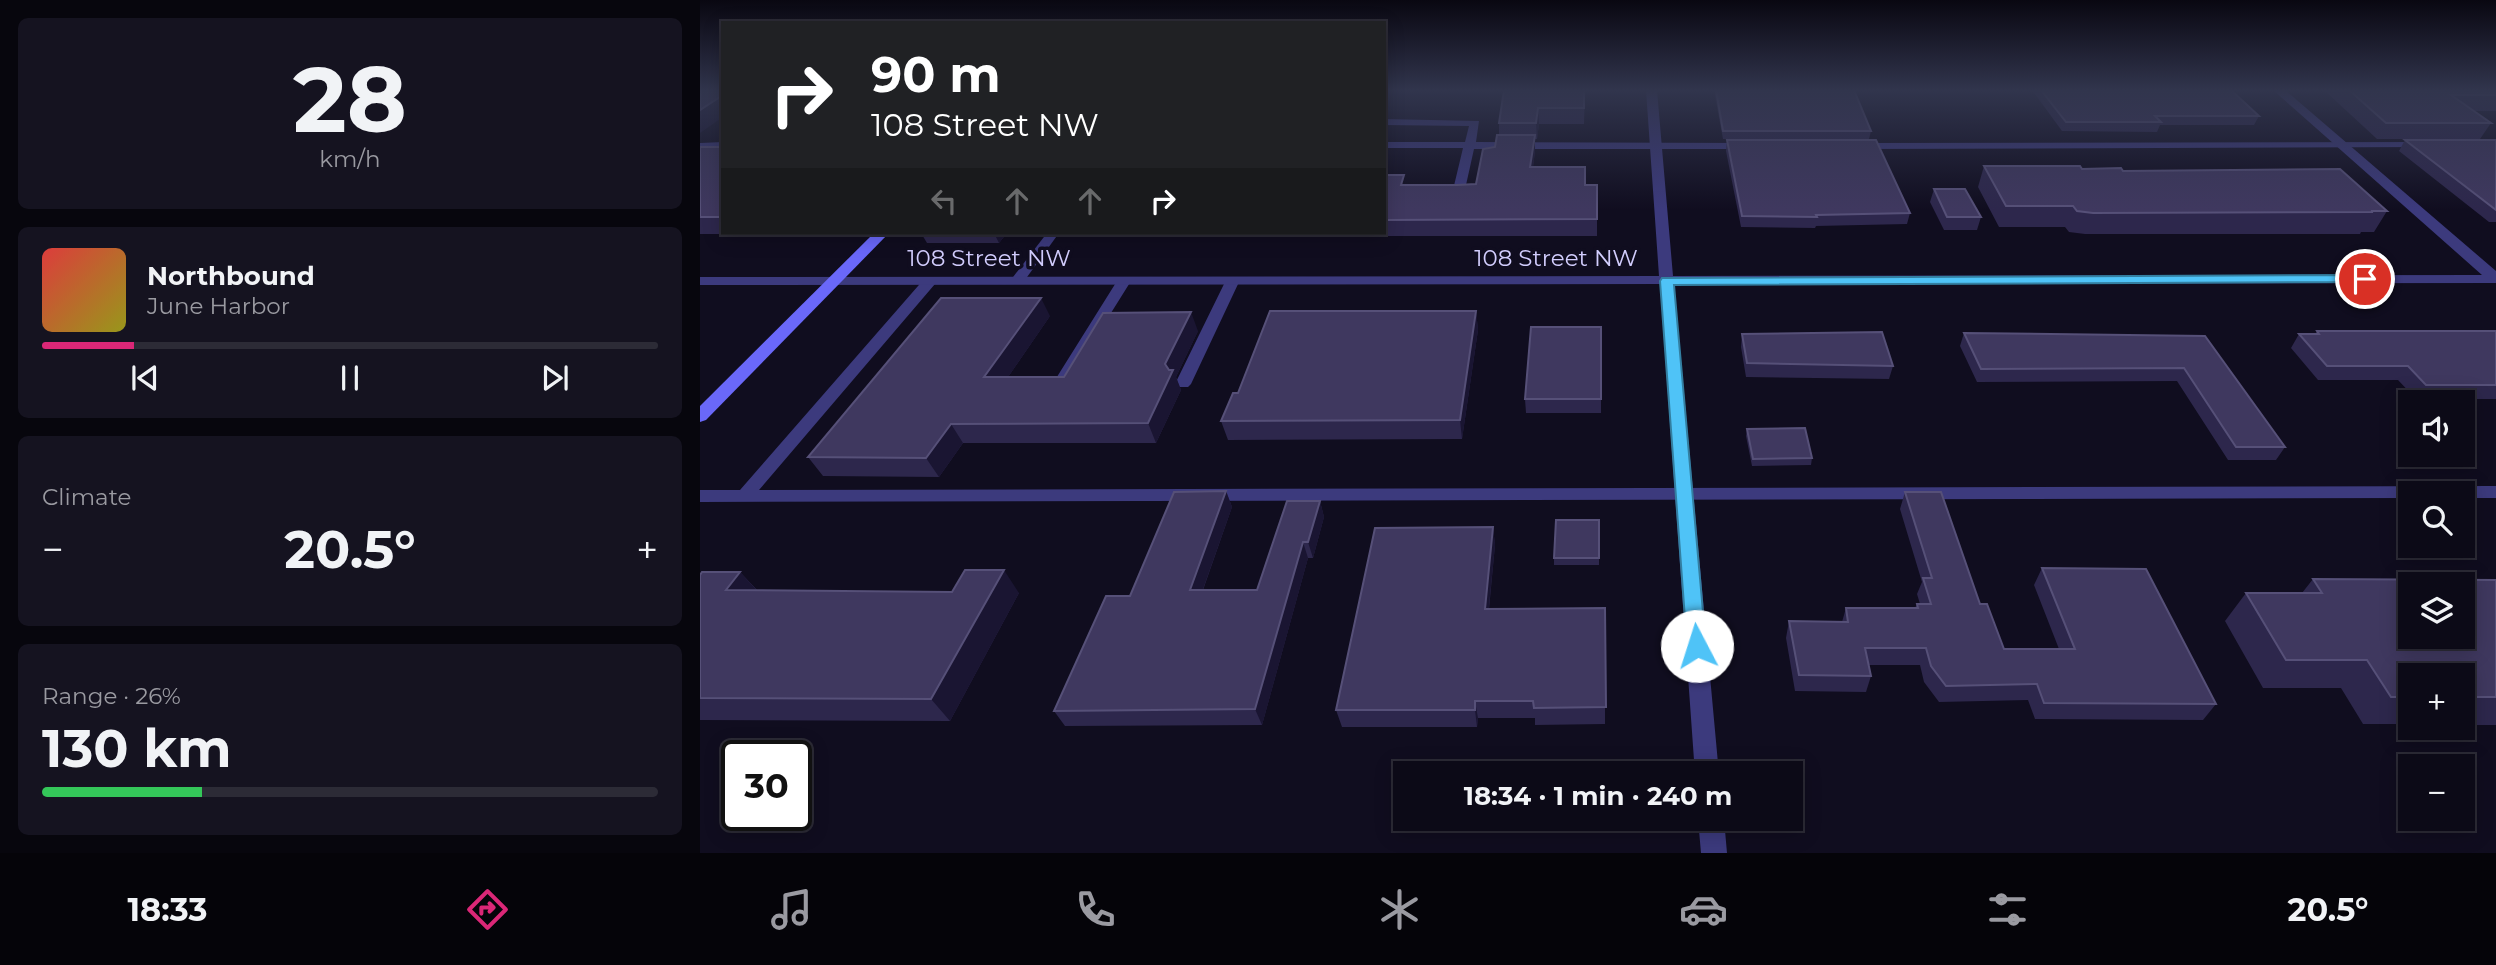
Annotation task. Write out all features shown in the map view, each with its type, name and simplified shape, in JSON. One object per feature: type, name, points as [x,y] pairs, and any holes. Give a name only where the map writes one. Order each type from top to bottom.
[{"type":"main road","points":[[700,416],[879,235]]},
{"type":"street","points":[[1654,130],[1706,761]]},
{"type":"street","points":[[2324,130],[2496,279]]},
{"type":"street","name":"108 Street NW","points":[[700,281],[2496,279]]},
{"type":"street","points":[[1712,831],[1714,853]]},
{"type":"lane","points":[[1458,194],[1473,130]]},
{"type":"lane","points":[[700,145],[721,145]]},
{"type":"lane","points":[[1386,145],[1765,146]]},
{"type":"lane","points":[[1848,146],[2432,145]]},
{"type":"lane","points":[[1017,281],[1052,235]]},
{"type":"lane","points":[[745,495],[930,281]]},
{"type":"lane","points":[[1062,380],[1124,281]]},
{"type":"lane","points":[[1183,384],[1233,282]]},
{"type":"lane","points":[[700,496],[2496,492]]},
{"type":"building","points":[[1723,130],[1871,131],[1723,131]]},
{"type":"building","points":[[1497,135],[1535,135],[1530,167],[1585,167],[1585,185],[1597,185],[1597,219],[1386,220],[1386,175],[1404,175],[1401,185],[1476,184],[1483,149],[1495,147]]},
{"type":"building","points":[[1727,140],[1876,140],[1910,213],[1816,215],[1817,217],[1742,216]]},
{"type":"building","points":[[2405,140],[2496,140],[2496,210]]},
{"type":"building","points":[[700,147],[721,147],[721,217],[700,217]]},
{"type":"building","points":[[1984,166],[2080,166],[2082,169],[2121,168],[2123,171],[2340,169],[2387,211],[2093,213],[2077,211],[2073,206],[2006,206]]},
{"type":"building","points":[[1934,189],[1965,189],[1981,217],[1947,217]]},
{"type":"building","points":[[941,298],[1041,298],[984,377],[1064,377],[1103,313],[1191,312],[1165,364],[1169,370],[1173,370],[1148,423],[951,424],[926,458],[808,457]]},
{"type":"building","points":[[1270,311],[1476,311],[1460,420],[1221,421],[1233,393],[1238,393]]},
{"type":"building","points":[[1531,327],[1601,327],[1601,399],[1525,399]]},
{"type":"building","points":[[2317,331],[2496,331],[2496,385],[2426,385],[2408,366],[2327,366],[2299,334],[2319,334]]},
{"type":"building","points":[[1882,332],[1893,366],[1747,363],[1742,334]]},
{"type":"building","points":[[1964,333],[2205,336],[2285,447],[2236,447],[2184,368],[1981,369]]},
{"type":"building","points":[[1805,428],[1812,458],[1753,459],[1747,429]]},
{"type":"building","points":[[1226,491],[1190,590],[1257,590],[1287,501],[1320,501],[1308,542],[1303,542],[1255,709],[1054,711],[1106,596],[1130,596],[1174,492]]},
{"type":"building","points":[[1905,492],[1941,492],[1980,604],[1987,604],[2004,649],[2075,649],[2042,568],[2146,569],[2216,704],[2044,703],[2037,684],[1946,686],[1931,666],[1926,648],[1865,648],[1871,676],[1799,675],[1789,621],[1848,622],[1846,608],[1918,608],[1917,604],[1931,604],[1923,578],[1932,578]]},
{"type":"building","points":[[1556,520],[1599,520],[1599,558],[1554,558]]},
{"type":"building","points":[[1493,527],[1485,609],[1605,608],[1606,707],[1534,708],[1533,701],[1475,701],[1475,710],[1336,710],[1375,528]]},
{"type":"building","points":[[965,570],[1004,570],[931,699],[700,698],[702,572],[740,572],[726,590],[952,592]]},
{"type":"building","points":[[2313,579],[2398,579],[2398,649],[2475,649],[2475,580],[2496,580],[2496,697],[2475,697],[2475,663],[2398,663],[2398,697],[2391,697],[2367,660],[2286,660],[2246,593],[2322,593]]},
{"type":"route","points":[[1697,646],[1667,281],[2365,279]]}]
